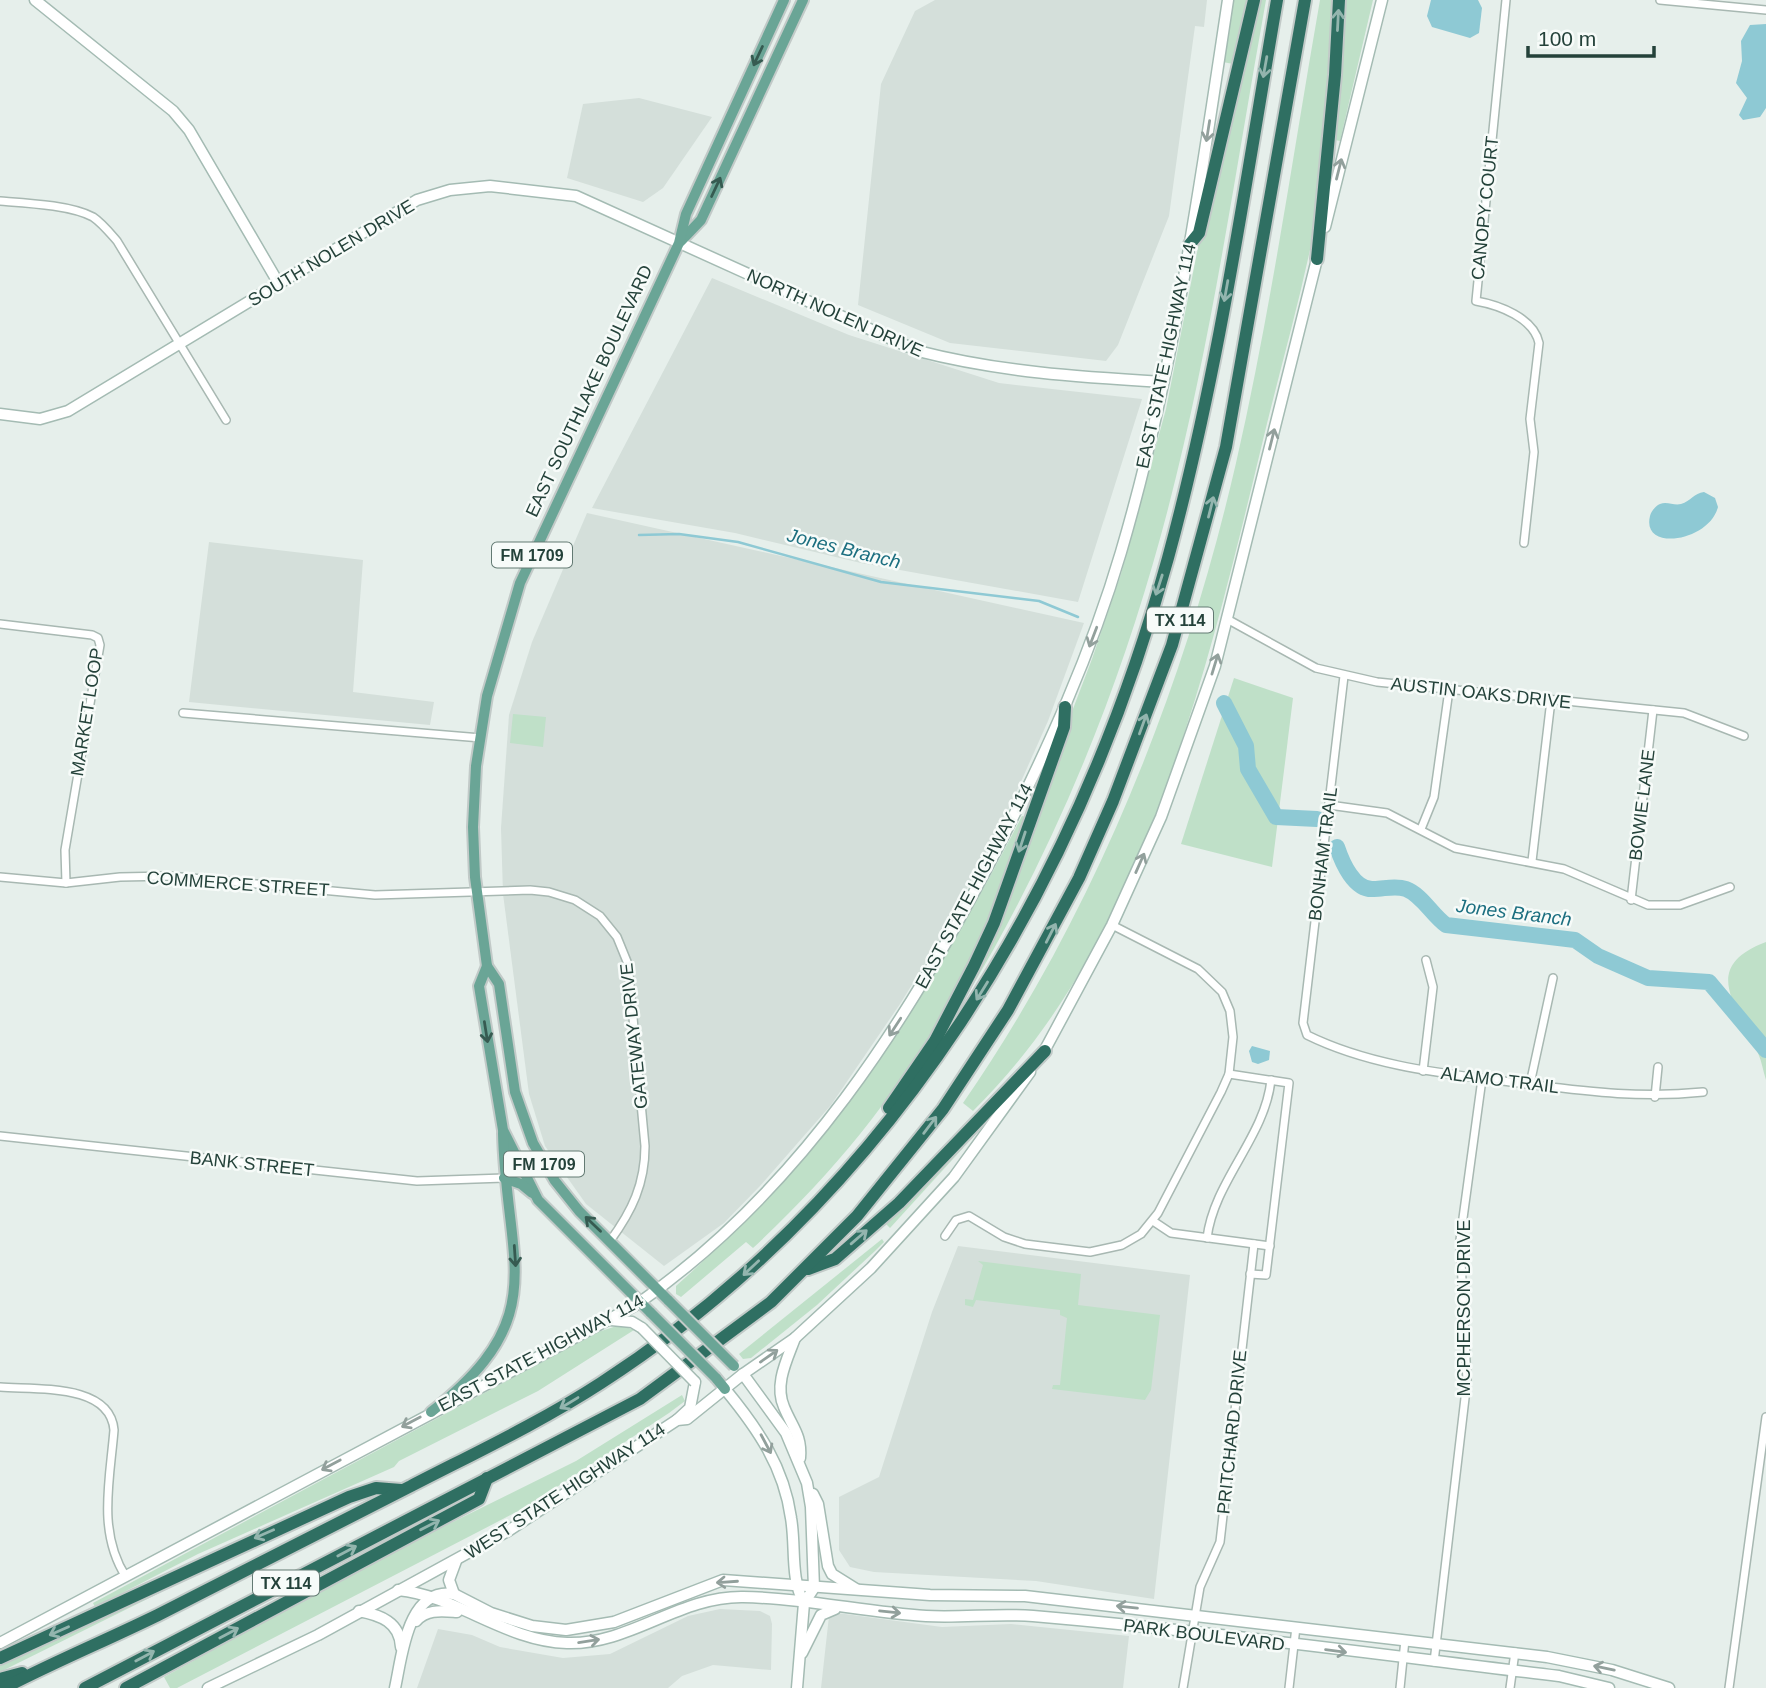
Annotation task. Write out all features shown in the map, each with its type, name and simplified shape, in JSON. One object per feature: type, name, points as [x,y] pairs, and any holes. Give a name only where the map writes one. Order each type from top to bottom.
[{"type":"highway","points":[[1190,244],[1199,233],[1254,0]]},
{"type":"highway","name":"TX 114","points":[[4,1688],[157,1615],[550,1414],[631,1363],[728,1289],[816,1206],[855,1163],[941,1054],[1008,949],[1074,817],[1118,711],[1167,560],[1206,401],[1277,0]]},
{"type":"highway","name":"TX 114","points":[[85,1688],[639,1399],[737,1329],[801,1272],[857,1216],[973,1065],[1049,938],[1113,801],[1172,645],[1226,447],[1305,0]]},
{"type":"highway","points":[[1317,259],[1335,75],[1339,0]]},
{"type":"highway","points":[[816,1206],[823,1188],[897,1097],[935,1041],[969,977],[1009,883],[1063,727],[1065,708]]},
{"type":"highway","points":[[801,1272],[835,1259],[900,1203],[1045,1051]]},
{"type":"highway","points":[[126,1688],[479,1499],[487,1478]]},
{"type":"highway","points":[[0,1658],[349,1497],[376,1488],[401,1490]]},
{"type":"highway","points":[[0,1679],[36,1671]]},
{"type":"main road","points":[[35,0],[164,103],[189,130],[279,284]]},
{"type":"main road","name":"EAST SOUTHLAKE BOULEVARD","points":[[743,1374],[579,1211],[555,1181],[533,1143],[515,1092],[499,984],[487,966],[477,892],[473,827],[481,738],[503,634],[520,583],[679,243],[686,214],[784,0]]},
{"type":"main road","name":"EAST SOUTHLAKE BOULEVARD","points":[[679,243],[701,220],[803,0]]},
{"type":"main road","name":"EAST STATE HIGHWAY 114","points":[[126,1577],[431,1412],[611,1320],[659,1289],[727,1233],[763,1196],[836,1111],[873,1059],[948,942],[1025,794],[1065,708],[1098,625],[1122,551],[1163,382],[1190,244],[1228,0]]},
{"type":"main road","points":[[1045,1051],[1112,925],[1161,817],[1215,666],[1382,0]]},
{"type":"main road","name":"SOUTH NOLEN DRIVE","points":[[0,414],[40,419],[68,411],[417,200],[450,190],[490,186],[576,197],[679,243]]},
{"type":"main road","name":"NORTH NOLEN DRIVE","points":[[679,243],[918,351],[966,364],[1049,375],[1163,382]]},
{"type":"main road","name":"EAST SOUTHLAKE BOULEVARD","points":[[487,966],[478,986],[503,1130],[538,1200],[641,1301]]},
{"type":"main road","name":"WEST STATE HIGHWAY 114","points":[[208,1688],[318,1635],[522,1523],[677,1420],[687,1419],[743,1374],[795,1338],[887,1252],[954,1177],[1045,1051]]},
{"type":"main road","points":[[431,1412],[463,1387],[486,1361],[497,1346],[512,1309],[517,1273],[504,1178],[503,1130]]},
{"type":"main road","points":[[504,1178],[527,1188],[538,1200]]},
{"type":"main road","name":"FM 1709","points":[[641,1301],[726,1389]]},
{"type":"main road","points":[[611,1320],[632,1322],[642,1328],[695,1382],[690,1408],[677,1420]]},
{"type":"main road","points":[[795,1338],[782,1372],[780,1388],[783,1406],[800,1438],[800,1462]]},
{"type":"main road","points":[[743,1374],[782,1425],[800,1462],[818,1504],[828,1566],[842,1581],[863,1591]]},
{"type":"main road","points":[[726,1389],[758,1429],[778,1466],[804,1587],[801,1603]]},
{"type":"main road","points":[[797,1688],[801,1603],[814,1543],[807,1483]]},
{"type":"main road","points":[[395,1688],[408,1628],[432,1598],[439,1594],[454,1594],[449,1580],[457,1561]]},
{"type":"main road","points":[[0,1643],[126,1577]]},
{"type":"main road","name":"PARK BOULEVARD","points":[[454,1594],[491,1613],[549,1629],[595,1627],[610,1623],[723,1580],[863,1591],[1026,1596],[1515,1652],[1612,1670],[1669,1688]]},
{"type":"main road","points":[[398,1590],[432,1598]]},
{"type":"main road","points":[[679,1595],[684,1607]]},
{"type":"main road","points":[[1026,1596],[1026,1615]]},
{"type":"main road","name":"PARK BOULEVARD","points":[[432,1598],[521,1636],[548,1641],[580,1643],[614,1636],[684,1607],[739,1597],[927,1616],[1026,1615],[1577,1679],[1609,1688]]},
{"type":"main road","points":[[800,1657],[825,1612],[862,1609]]},
{"type":"main road","points":[[399,1671],[417,1619],[424,1613],[438,1610],[468,1614]]},
{"type":"main road","points":[[359,1611],[380,1615],[399,1634],[399,1671]]},
{"type":"main road","points":[[610,1623],[614,1636]]},
{"type":"main road","points":[[548,1641],[549,1629]]},
{"type":"street","name":"CANOPY COURT","points":[[1506,0],[1476,301],[1529,323],[1536,330],[1539,343],[1530,419],[1534,452],[1524,543]]},
{"type":"street","points":[[1660,0],[1766,10]]},
{"type":"street","points":[[0,201],[75,211],[93,217],[117,241],[226,420]]},
{"type":"street","name":"AUSTIN OAKS DRIVE","points":[[1227,619],[1294,658],[1344,676],[1696,716],[1744,736]]},
{"type":"street","name":"MARKET LOOP","points":[[0,624],[92,635],[100,645],[65,850],[66,883]]},
{"type":"street","name":"BONHAM TRAIL","points":[[1305,1031],[1303,1023],[1344,676]]},
{"type":"street","points":[[1421,829],[1434,797],[1449,690]]},
{"type":"street","points":[[1532,861],[1551,700]]},
{"type":"street","name":"BOWIE LANE","points":[[1631,900],[1653,710]]},
{"type":"street","points":[[183,713],[481,738]]},
{"type":"street","points":[[1329,805],[1387,813],[1455,848],[1564,869],[1631,900],[1648,905],[1680,905],[1730,887]]},
{"type":"street","name":"COMMERCE STREET","points":[[0,877],[66,883],[119,877],[170,876],[375,895],[477,892]]},
{"type":"street","name":"GATEWAY DRIVE","points":[[477,892],[530,890],[575,900],[600,916],[624,950],[633,996],[645,1160],[635,1204],[610,1241]]},
{"type":"street","points":[[945,1236],[956,1220],[969,1216],[1018,1242],[1097,1252],[1131,1241],[1153,1221],[1229,1074],[1233,1024],[1222,992],[1198,969],[1112,925]]},
{"type":"street","points":[[1423,1071],[1433,988],[1426,960]]},
{"type":"street","points":[[1530,1084],[1553,978]]},
{"type":"street","name":"ALAMO TRAIL","points":[[1305,1031],[1320,1041],[1369,1058],[1423,1071],[1655,1097],[1703,1092]]},
{"type":"street","points":[[1655,1097],[1657,1067]]},
{"type":"street","points":[[1229,1074],[1289,1083],[1266,1275],[1250,1274]]},
{"type":"street","name":"MCPHERSON DRIVE","points":[[1434,1662],[1467,1381],[1460,1240],[1482,1079]]},
{"type":"street","points":[[1207,1238],[1211,1216],[1268,1104],[1271,1080]]},
{"type":"street","name":"BANK STREET","points":[[0,1136],[417,1181],[504,1178]]},
{"type":"street","points":[[1153,1221],[1171,1233],[1270,1246]]},
{"type":"street","name":"PRITCHARD DRIVE","points":[[1183,1688],[1189,1634],[1200,1587],[1220,1542],[1254,1244]]},
{"type":"street","points":[[0,1387],[91,1397],[107,1408],[113,1418],[114,1430],[107,1524],[112,1553],[126,1577]]},
{"type":"street","points":[[1729,1688],[1763,1457],[1766,1418]]},
{"type":"street","points":[[1289,1688],[1296,1627]]},
{"type":"street","points":[[1400,1688],[1405,1640]]},
{"type":"street","points":[[1510,1688],[1515,1652]]},
{"type":"shaded area","points":[[935,0],[1207,0],[1204,27],[1195,26],[1169,216],[1118,345],[1106,361],[950,343],[858,305],[881,84],[915,11]]},
{"type":"shaded area","points":[[639,98],[712,117],[663,188],[643,202],[567,178],[583,104]]},
{"type":"shaded area","points":[[712,278],[849,335],[999,383],[1142,399],[1078,602],[861,563],[735,533],[592,508]]},
{"type":"shaded area","points":[[587,513],[1084,623],[1048,721],[1011,804],[942,936],[900,1004],[831,1105],[760,1186],[724,1223],[664,1266],[586,1204],[545,1146],[529,1094],[503,894],[501,828],[509,715],[532,642]]},
{"type":"shaded area","points":[[209,542],[363,560],[353,692],[434,702],[430,725],[189,702]]},
{"type":"shaded area","points":[[958,1246],[1190,1275],[1154,1599],[1036,1581],[874,1572],[850,1567],[839,1550],[839,1497],[879,1477],[932,1312]]},
{"type":"shaded area","points":[[720,1609],[760,1611],[770,1616],[771,1670],[713,1665],[682,1676],[668,1688],[417,1688],[438,1629],[472,1635],[500,1647],[563,1658],[610,1654],[688,1616]]},
{"type":"shaded area","points":[[837,1613],[942,1627],[1011,1624],[1129,1636],[1123,1688],[821,1688],[829,1616]]},
{"type":"green space","points":[[1233,0],[1249,0],[1233,64],[1223,62]]},
{"type":"green space","points":[[1257,0],[1266,0],[1207,336],[1178,469],[1144,595],[1103,713],[1056,827],[1000,938],[969,992],[966,990],[1092,659],[1121,574],[1166,409],[1209,192]]},
{"type":"green space","points":[[1320,0],[1336,0],[1327,139],[1317,217],[1242,527],[1192,708],[1162,798],[1126,885],[1083,967],[1033,1043],[973,1111],[963,1103],[1054,954],[1094,876],[1130,796],[1190,631],[1215,548],[1249,405]]},
{"type":"green space","points":[[1344,0],[1373,0],[1340,141],[1335,140]]},
{"type":"green space","points":[[1234,678],[1293,698],[1272,867],[1181,844]]},
{"type":"green space","points":[[513,714],[546,717],[543,747],[510,743]]},
{"type":"green space","points":[[1022,816],[1025,817],[1010,863],[982,937],[936,1025],[883,1104],[822,1178],[753,1248],[746,1242],[681,1297],[676,1294],[676,1286],[731,1234],[781,1181],[872,1068],[950,946]]},
{"type":"green space","points":[[1766,942],[1766,1080],[1758,1053],[1734,1005],[1728,977],[1733,964],[1745,952]]},
{"type":"green space","points":[[959,1145],[963,1148],[890,1228],[885,1223]]},
{"type":"green space","points":[[882,1239],[884,1242],[817,1305],[751,1358],[743,1359],[739,1354]]},
{"type":"green space","points":[[978,1261],[1081,1274],[1078,1305],[1160,1315],[1151,1390],[1145,1400],[1052,1389],[1053,1385],[1060,1385],[1067,1318],[1060,1315],[1060,1310],[976,1300],[973,1307],[965,1305],[965,1299],[973,1300],[983,1265]]},
{"type":"green space","points":[[620,1325],[634,1330],[538,1391],[399,1461],[394,1467],[198,1554],[95,1607],[93,1603],[598,1332]]},
{"type":"green space","points":[[682,1395],[685,1401],[669,1413],[528,1506],[177,1688],[170,1688],[164,1677],[380,1558],[576,1461]]},
{"type":"green space","points":[[240,1553],[0,1672],[0,1663]]},
{"type":"water","points":[[1431,0],[1478,0],[1482,8],[1479,33],[1470,38],[1432,27],[1427,16]]},
{"type":"water","points":[[1766,24],[1766,108],[1760,117],[1743,120],[1739,115],[1747,98],[1736,83],[1742,61],[1741,41],[1750,25]]},
{"type":"water","points":[[1704,492],[1715,498],[1718,507],[1712,519],[1702,528],[1677,538],[1656,535],[1650,527],[1653,509],[1665,503],[1681,504]]},
{"type":"water","points":[[1252,1046],[1270,1051],[1269,1060],[1258,1064],[1252,1062],[1249,1051]]},
{"type":"waterway","name":"Jones Branch","points":[[639,535],[679,534],[738,542],[881,582],[1039,601],[1078,617]]},
{"type":"waterway","name":"Jones Branch","points":[[1224,703],[1246,746],[1248,769],[1276,817],[1317,819]]},
{"type":"waterway","name":"Jones Branch","points":[[1337,847],[1350,874],[1360,885],[1374,889],[1406,889],[1417,896],[1446,925],[1575,940],[1598,956],[1648,978],[1709,982],[1766,1050]]}]
